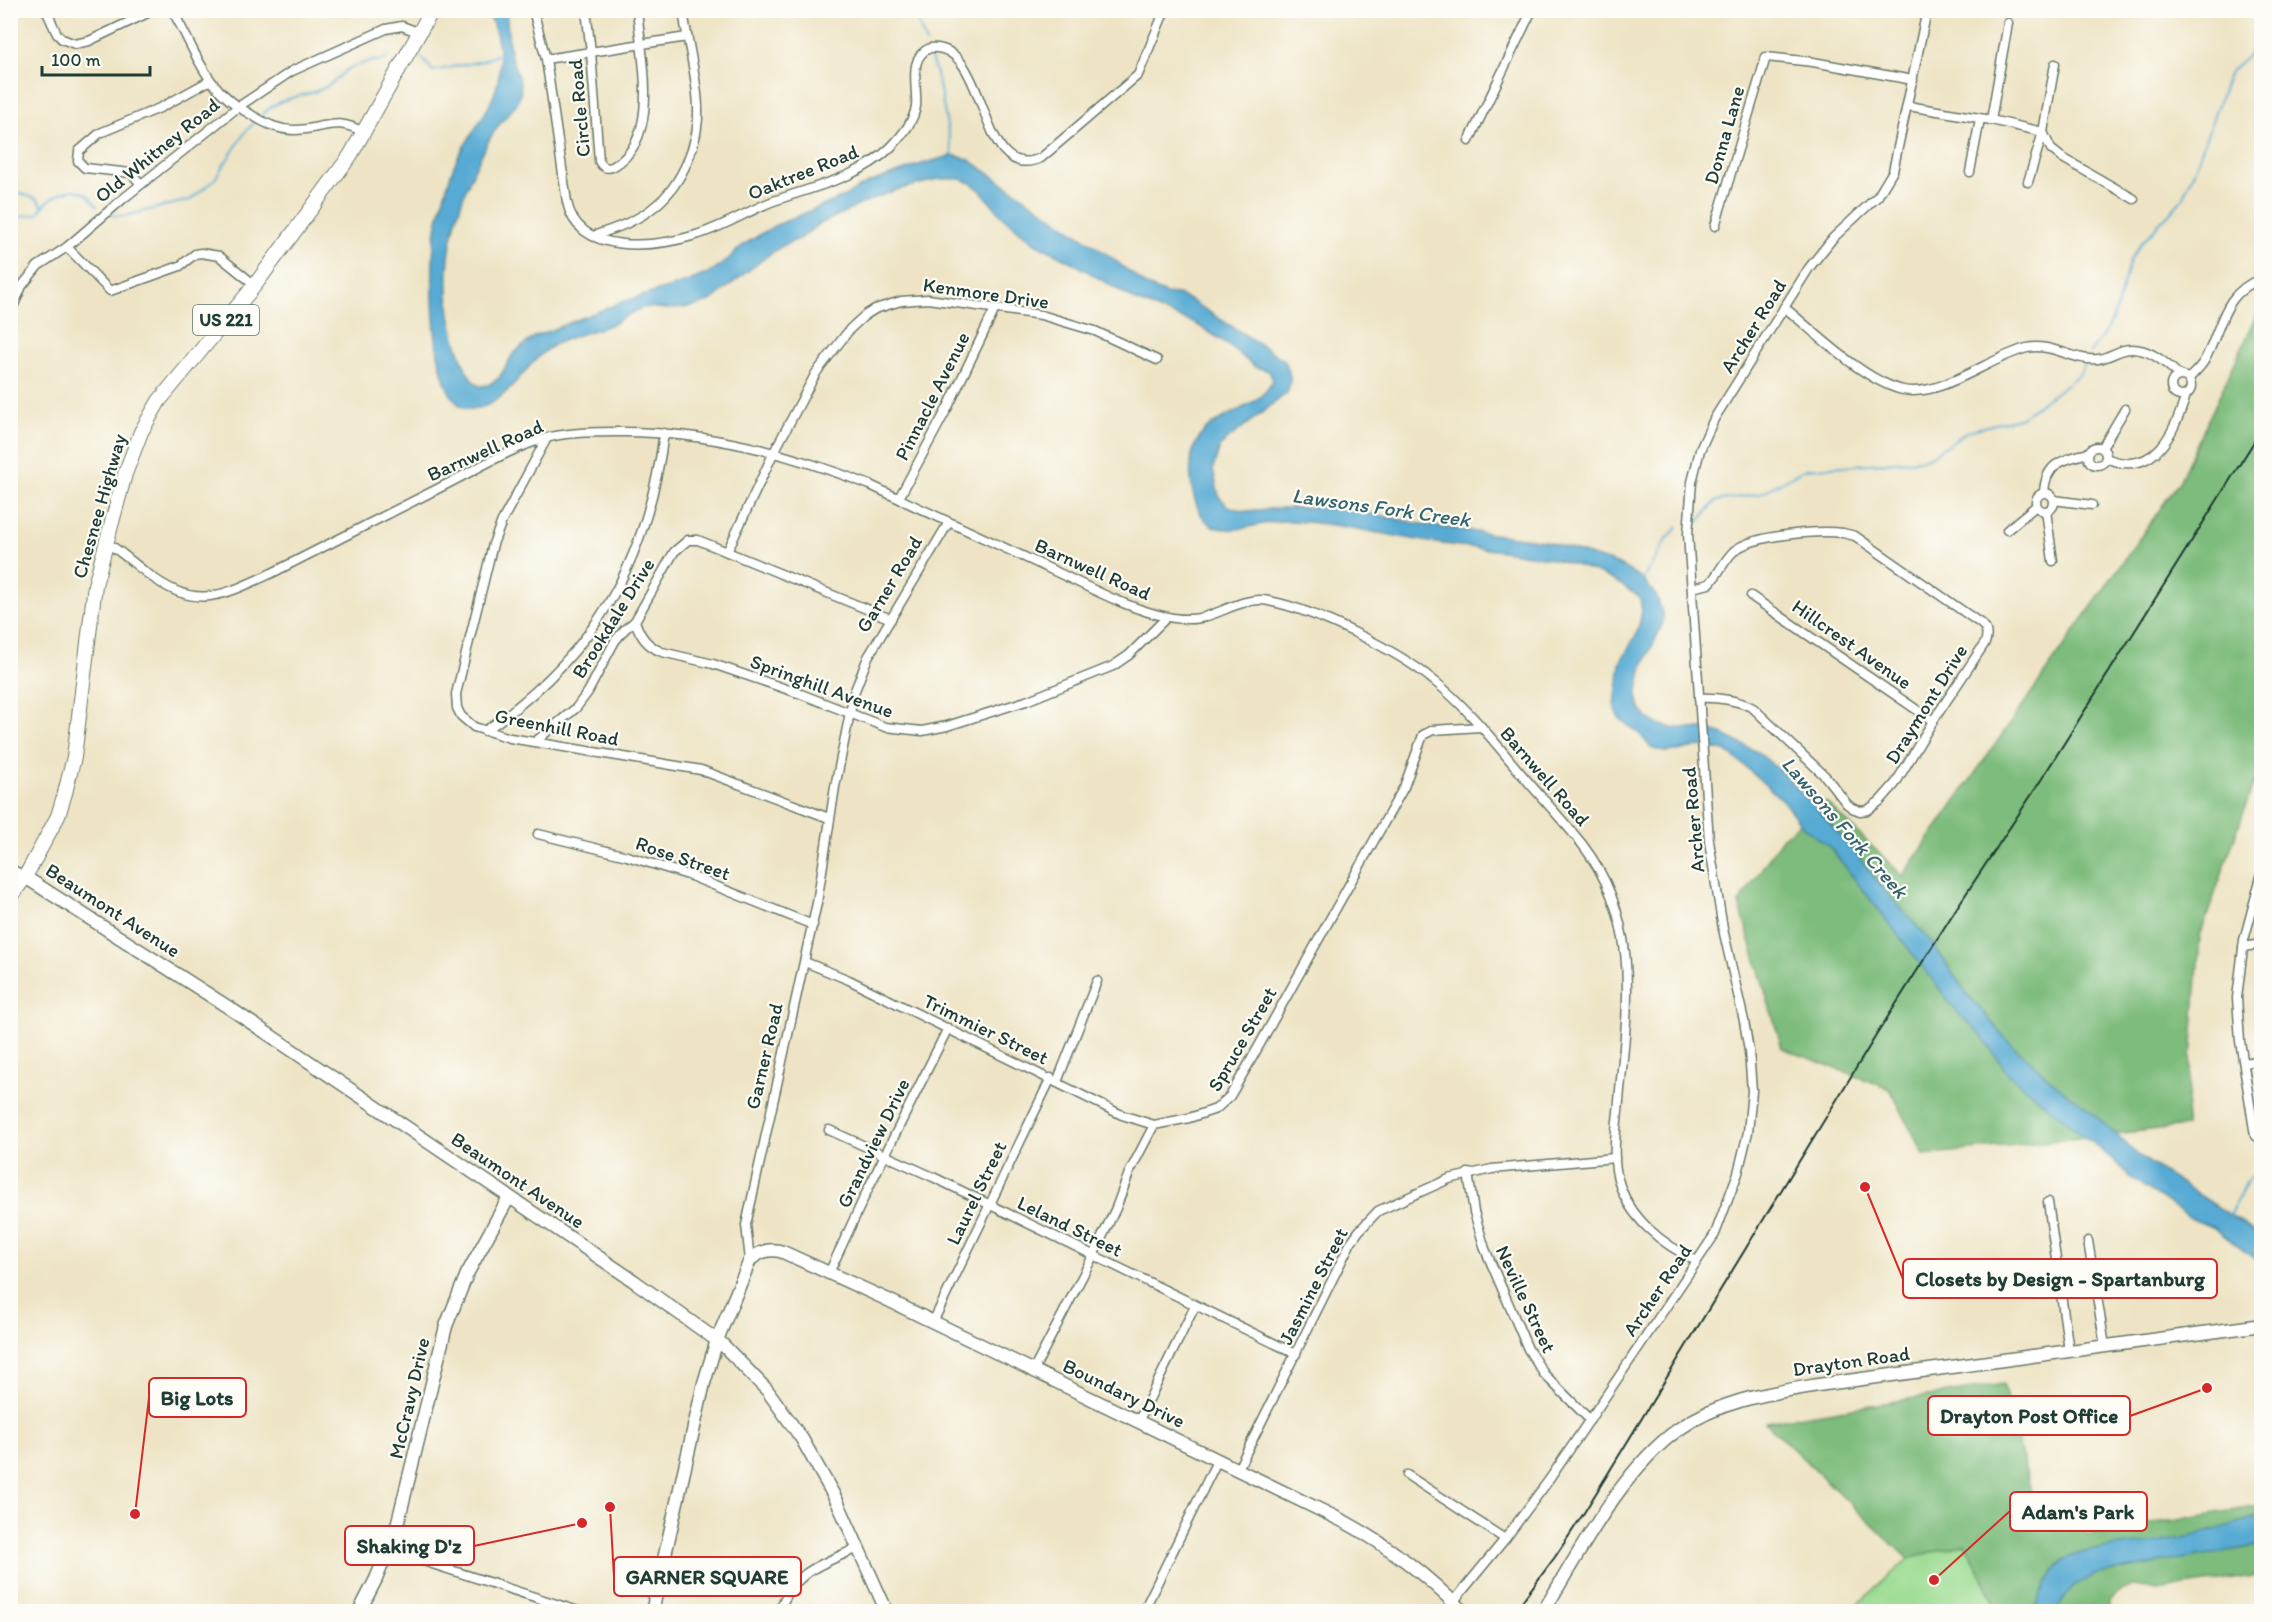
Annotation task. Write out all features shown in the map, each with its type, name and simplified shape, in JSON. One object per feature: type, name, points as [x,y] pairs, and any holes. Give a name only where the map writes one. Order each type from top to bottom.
[{"type":"main road","name":"Chesnee Highway","points":[[25,877],[58,816],[75,757],[92,603],[125,474],[148,417],[172,383],[255,285],[365,133],[432,10]]},
{"type":"main road","name":"US 221","points":[[10,898],[25,877]]},
{"type":"street","points":[[46,10],[57,34],[68,43],[82,44],[154,10]]},
{"type":"street","points":[[172,10],[209,81],[238,107],[267,124],[284,129],[302,129],[337,123],[350,125],[365,133]]},
{"type":"street","points":[[533,10],[546,59],[569,209],[575,223],[592,236],[621,226],[649,211],[663,199],[681,172],[693,141],[698,107],[683,10]]},
{"type":"street","name":"Circle Road","points":[[586,10],[599,161],[602,166],[610,168],[630,152],[644,121],[645,96],[637,10]]},
{"type":"street","name":"Oaktree Road","points":[[592,236],[629,244],[659,242],[695,235],[725,225],[770,203],[821,187],[860,168],[889,149],[912,120],[916,106],[916,64],[921,54],[930,48],[946,51],[969,76],[994,135],[1006,154],[1021,161],[1033,161],[1049,151],[1138,75],[1165,10]]},
{"type":"street","points":[[1469,141],[1532,10]]},
{"type":"street","name":"Archer Road","points":[[1460,1607],[1697,1262],[1721,1221],[1738,1173],[1748,1132],[1752,1090],[1744,1021],[1723,929],[1709,841],[1688,515],[1692,482],[1700,450],[1714,419],[1784,307],[1821,251],[1878,196],[1886,184],[1898,157],[1927,10]]},
{"type":"street","points":[[1990,120],[2008,23]]},
{"type":"street","name":"Old Whitney Road","points":[[10,314],[29,275],[48,258],[67,247],[141,184],[238,107],[292,71],[386,29],[402,26],[420,33]]},
{"type":"street","points":[[546,59],[687,37]]},
{"type":"street","name":"Donna Lane","points":[[1715,226],[1763,60],[1769,56],[1913,80]]},
{"type":"street","points":[[2028,182],[2043,132],[2055,64]]},
{"type":"street","points":[[141,184],[131,173],[85,168],[78,161],[78,154],[89,141],[100,133],[162,107],[209,81]]},
{"type":"street","points":[[1908,106],[2043,132]]},
{"type":"street","points":[[1970,172],[1980,119]]},
{"type":"street","points":[[2043,132],[2051,149],[2061,157],[2134,199]]},
{"type":"street","points":[[67,247],[110,291],[180,266],[195,254],[201,253],[219,256],[255,285]]},
{"type":"street","points":[[2188,380],[2203,363],[2221,317],[2238,292],[2262,278]]},
{"type":"street","name":"Kenmore Drive","points":[[727,552],[774,452],[826,357],[864,316],[888,304],[915,299],[942,300],[1041,315],[1095,331],[1157,360]]},
{"type":"street","points":[[1784,307],[1850,361],[1885,385],[1906,391],[1923,390],[1957,380],[1994,360],[2029,347],[2057,349],[2086,358],[2098,359],[2124,350],[2136,349],[2162,359],[2188,380],[2191,385],[2178,421],[2166,443],[2152,456],[2141,462],[2118,464],[2106,458],[2102,448]]},
{"type":"street","name":"Pinnacle Avenue","points":[[899,498],[948,407],[995,309]]},
{"type":"street","points":[[2179,375],[2172,379],[2170,387],[2175,394],[2186,395]]},
{"type":"street","points":[[2102,448],[2125,409]]},
{"type":"street","name":"Barnwell Road","points":[[107,543],[169,588],[192,596],[212,597],[272,573],[482,466],[547,438],[573,433],[664,433],[730,442],[828,468],[899,498],[1141,610],[1167,617],[1201,618],[1260,599],[1280,603],[1345,629],[1412,664],[1445,689],[1581,843],[1598,868],[1615,905],[1627,958],[1629,994],[1615,1158],[1620,1186],[1642,1222],[1667,1245],[1697,1262]]},
{"type":"street","points":[[485,731],[551,678],[582,643],[604,612],[630,563],[644,528],[657,483],[664,433]]},
{"type":"street","name":"Greenhill Road","points":[[547,438],[506,514],[493,544],[456,694],[461,716],[470,725],[485,731],[701,770],[830,818]]},
{"type":"street","points":[[2044,492],[2044,484],[2050,468],[2064,459],[2088,453],[2096,447],[2102,448]]},
{"type":"street","points":[[2088,453],[2091,464],[2098,465],[2106,458]]},
{"type":"street","points":[[2007,530],[2036,506],[2037,496],[2044,492],[2050,494],[2054,500],[2092,505]]},
{"type":"street","points":[[2046,511],[2052,507],[2054,500]]},
{"type":"street","points":[[2036,506],[2046,511]]},
{"type":"street","points":[[2046,511],[2053,561]]},
{"type":"street","name":"Garner Road","points":[[652,1611],[701,1394],[717,1340],[750,1260],[746,1225],[813,925],[849,714],[858,681],[868,657],[949,522]]},
{"type":"street","name":"Draymont Drive","points":[[1692,588],[1709,584],[1730,555],[1741,546],[1754,540],[1831,532],[1855,536],[1985,628],[1987,636],[1985,643],[1888,794],[1872,808],[1860,811],[1847,804],[1825,776],[1753,708],[1714,698],[1699,698]]},
{"type":"street","name":"Brookdale Drive","points":[[536,741],[576,708],[588,692],[615,641],[635,621],[666,566],[683,542],[698,540],[727,552]]},
{"type":"street","points":[[727,552],[891,619]]},
{"type":"street","name":"Hillcrest Avenue","points":[[1751,596],[1933,722]]},
{"type":"street","name":"Springhill Avenue","points":[[635,621],[647,644],[662,652],[713,664],[897,730],[922,731],[947,726],[1036,697],[1113,666],[1129,655],[1167,617]]},
{"type":"street","name":"Spruce Street","points":[[1154,1125],[1210,1112],[1227,1102],[1401,794],[1423,735],[1433,730],[1480,727]]},
{"type":"street","name":"Rose Street","points":[[538,834],[627,856],[688,875],[813,925]]},
{"type":"street","points":[[10,868],[25,877]]},
{"type":"street","points":[[2255,1136],[2238,1020],[2237,998],[2243,947],[2262,873]]},
{"type":"street","name":"Beaumont Avenue","points":[[25,877],[228,1007],[634,1281],[717,1340],[760,1383],[791,1422],[825,1478],[887,1611]]},
{"type":"street","points":[[2243,947],[2262,944]]},
{"type":"street","name":"Trimmier Street","points":[[805,962],[835,973],[1122,1114],[1154,1125]]},
{"type":"street","name":"Laurel Street","points":[[933,1322],[989,1205],[1054,1080],[1097,981]]},
{"type":"street","name":"Grandview Drive","points":[[829,1273],[948,1028]]},
{"type":"street","points":[[2244,1063],[2262,1060]]},
{"type":"street","points":[[1033,1371],[1093,1256],[1116,1208],[1129,1173],[1154,1125]]},
{"type":"street","name":"Leland Street","points":[[829,1130],[886,1155],[1296,1354]]},
{"type":"street","name":"Jasmine Street","points":[[1238,1471],[1351,1242],[1368,1220],[1390,1204],[1468,1173],[1615,1158]]},
{"type":"street","name":"Neville Street","points":[[1468,1173],[1474,1212],[1485,1249],[1528,1349],[1544,1374],[1590,1420]]},
{"type":"street","name":"McCravy Drive","points":[[359,1611],[389,1550],[407,1493],[446,1326],[467,1274],[509,1197]]},
{"type":"street","points":[[2048,1202],[2069,1351]]},
{"type":"street","points":[[2088,1241],[2105,1346]]},
{"type":"street","name":"Boundary Drive","points":[[750,1260],[766,1251],[778,1250],[933,1322],[1138,1422],[1363,1532],[1425,1575],[1460,1607]]},
{"type":"street","points":[[1138,1422],[1196,1306]]},
{"type":"street","name":"Drayton Road","points":[[1543,1611],[1590,1535],[1631,1476],[1670,1436],[1690,1422],[1733,1402],[1763,1394],[2262,1325]]},
{"type":"street","points":[[1143,1611],[1217,1461]]},
{"type":"street","points":[[1407,1475],[1505,1539]]},
{"type":"street","points":[[779,1611],[787,1591],[804,1573],[858,1548]]},
{"type":"street","points":[[389,1550],[581,1611]]},
{"type":"green space","points":[[2261,310],[2261,778],[2255,780],[2200,936],[2186,1126],[1924,1155],[1890,1089],[1782,1048],[1739,903],[1782,838],[1826,802],[1903,876],[2179,482]]},
{"type":"green space","points":[[2003,1384],[2034,1503],[2087,1534],[2261,1506],[2261,1575],[2156,1590],[2143,1587],[2124,1589],[2109,1601],[2109,1611],[1994,1611],[1994,1600],[1966,1544],[1908,1559],[1765,1422]]},
{"type":"green space","points":[[1966,1544],[1994,1601],[1986,1611],[1849,1612],[1908,1559]]},
{"type":"water","points":[[487,11],[506,11],[511,56],[521,91],[516,104],[493,133],[473,172],[463,197],[450,247],[448,298],[452,325],[466,370],[479,386],[488,385],[499,378],[513,354],[534,337],[619,303],[687,282],[708,273],[723,264],[743,245],[774,226],[841,198],[868,183],[953,155],[968,159],[1111,257],[1146,285],[1166,294],[1178,295],[1190,300],[1283,359],[1290,376],[1287,393],[1220,447],[1213,469],[1219,497],[1228,506],[1245,511],[1325,507],[1369,513],[1426,525],[1545,541],[1617,564],[1642,578],[1657,597],[1663,615],[1663,623],[1643,666],[1637,695],[1640,709],[1647,718],[1672,728],[1704,729],[1722,734],[1757,752],[1775,766],[1810,801],[1933,944],[1965,991],[2007,1040],[2060,1088],[2085,1106],[2139,1156],[2261,1235],[2261,1264],[2214,1228],[2192,1219],[2131,1178],[2113,1160],[2008,1074],[1981,1035],[1958,1013],[1833,851],[1804,828],[1782,800],[1739,761],[1725,751],[1700,746],[1664,752],[1651,748],[1639,733],[1622,721],[1617,715],[1615,706],[1620,663],[1636,635],[1642,611],[1640,598],[1594,571],[1542,557],[1306,522],[1278,521],[1232,529],[1215,527],[1208,523],[1198,508],[1192,489],[1191,463],[1195,446],[1203,433],[1214,423],[1253,402],[1264,393],[1273,380],[1269,371],[1255,367],[1223,341],[1196,324],[1136,301],[1077,265],[1035,243],[1004,218],[971,183],[961,179],[939,179],[897,190],[868,201],[818,225],[799,239],[784,245],[709,302],[679,308],[638,309],[607,326],[554,345],[544,352],[507,391],[486,406],[474,409],[459,405],[448,390],[436,340],[433,311],[434,245],[451,174],[462,150],[490,105],[498,81],[500,63],[498,45]]},
{"type":"water","points":[[2261,1516],[2261,1545],[2098,1574],[2073,1586],[2056,1611],[2034,1611],[2051,1574],[2068,1558],[2091,1550],[2184,1538]]},
{"type":"waterway","points":[[913,10],[926,43]]},
{"type":"waterway","points":[[2090,353],[2109,327],[2130,260],[2142,242],[2181,201],[2192,177],[2228,76],[2257,45],[2262,16]]},
{"type":"waterway","points":[[421,57],[433,71],[482,61],[502,53]]},
{"type":"waterway","points":[[262,115],[277,103],[326,87],[353,67],[385,60],[389,55]]},
{"type":"waterway","points":[[930,55],[939,84],[953,157]]},
{"type":"waterway","points":[[112,215],[124,216],[190,200],[214,180],[246,131],[254,123]]},
{"type":"waterway","points":[[10,190],[37,199],[42,205]]},
{"type":"waterway","points":[[10,218],[38,214],[53,198],[74,190],[81,191],[90,197],[97,206]]},
{"type":"waterway","points":[[1696,525],[1716,501],[1760,494],[1805,469],[1920,460],[1932,455],[1968,431],[2022,417],[2079,375],[2085,364]]},
{"type":"waterway","points":[[1642,581],[1666,540],[1678,527]]},
{"type":"waterway","points":[[2230,1216],[2247,1181],[2262,1170]]},
{"type":"railway","points":[[1514,1612],[1582,1516],[1877,1034],[2036,788],[2262,429]]},
{"type":"place","name":"Closets by Design - Spartanburg","points":[[1865,1187]]},
{"type":"place","name":"Drayton Post Office","points":[[2207,1388]]},
{"type":"place","name":"GARNER SQUARE","points":[[610,1507]]},
{"type":"place","name":"Big Lots","points":[[135,1514]]},
{"type":"place","name":"Shaking D'z","points":[[582,1523]]},
{"type":"place","name":"Adam's Park","points":[[1934,1580]]},
{"type":"water label","name":"Lawsons Fork Creek","points":[[1381,507]]},
{"type":"water label","name":"Lawsons Fork Creek","points":[[1845,827]]}]
